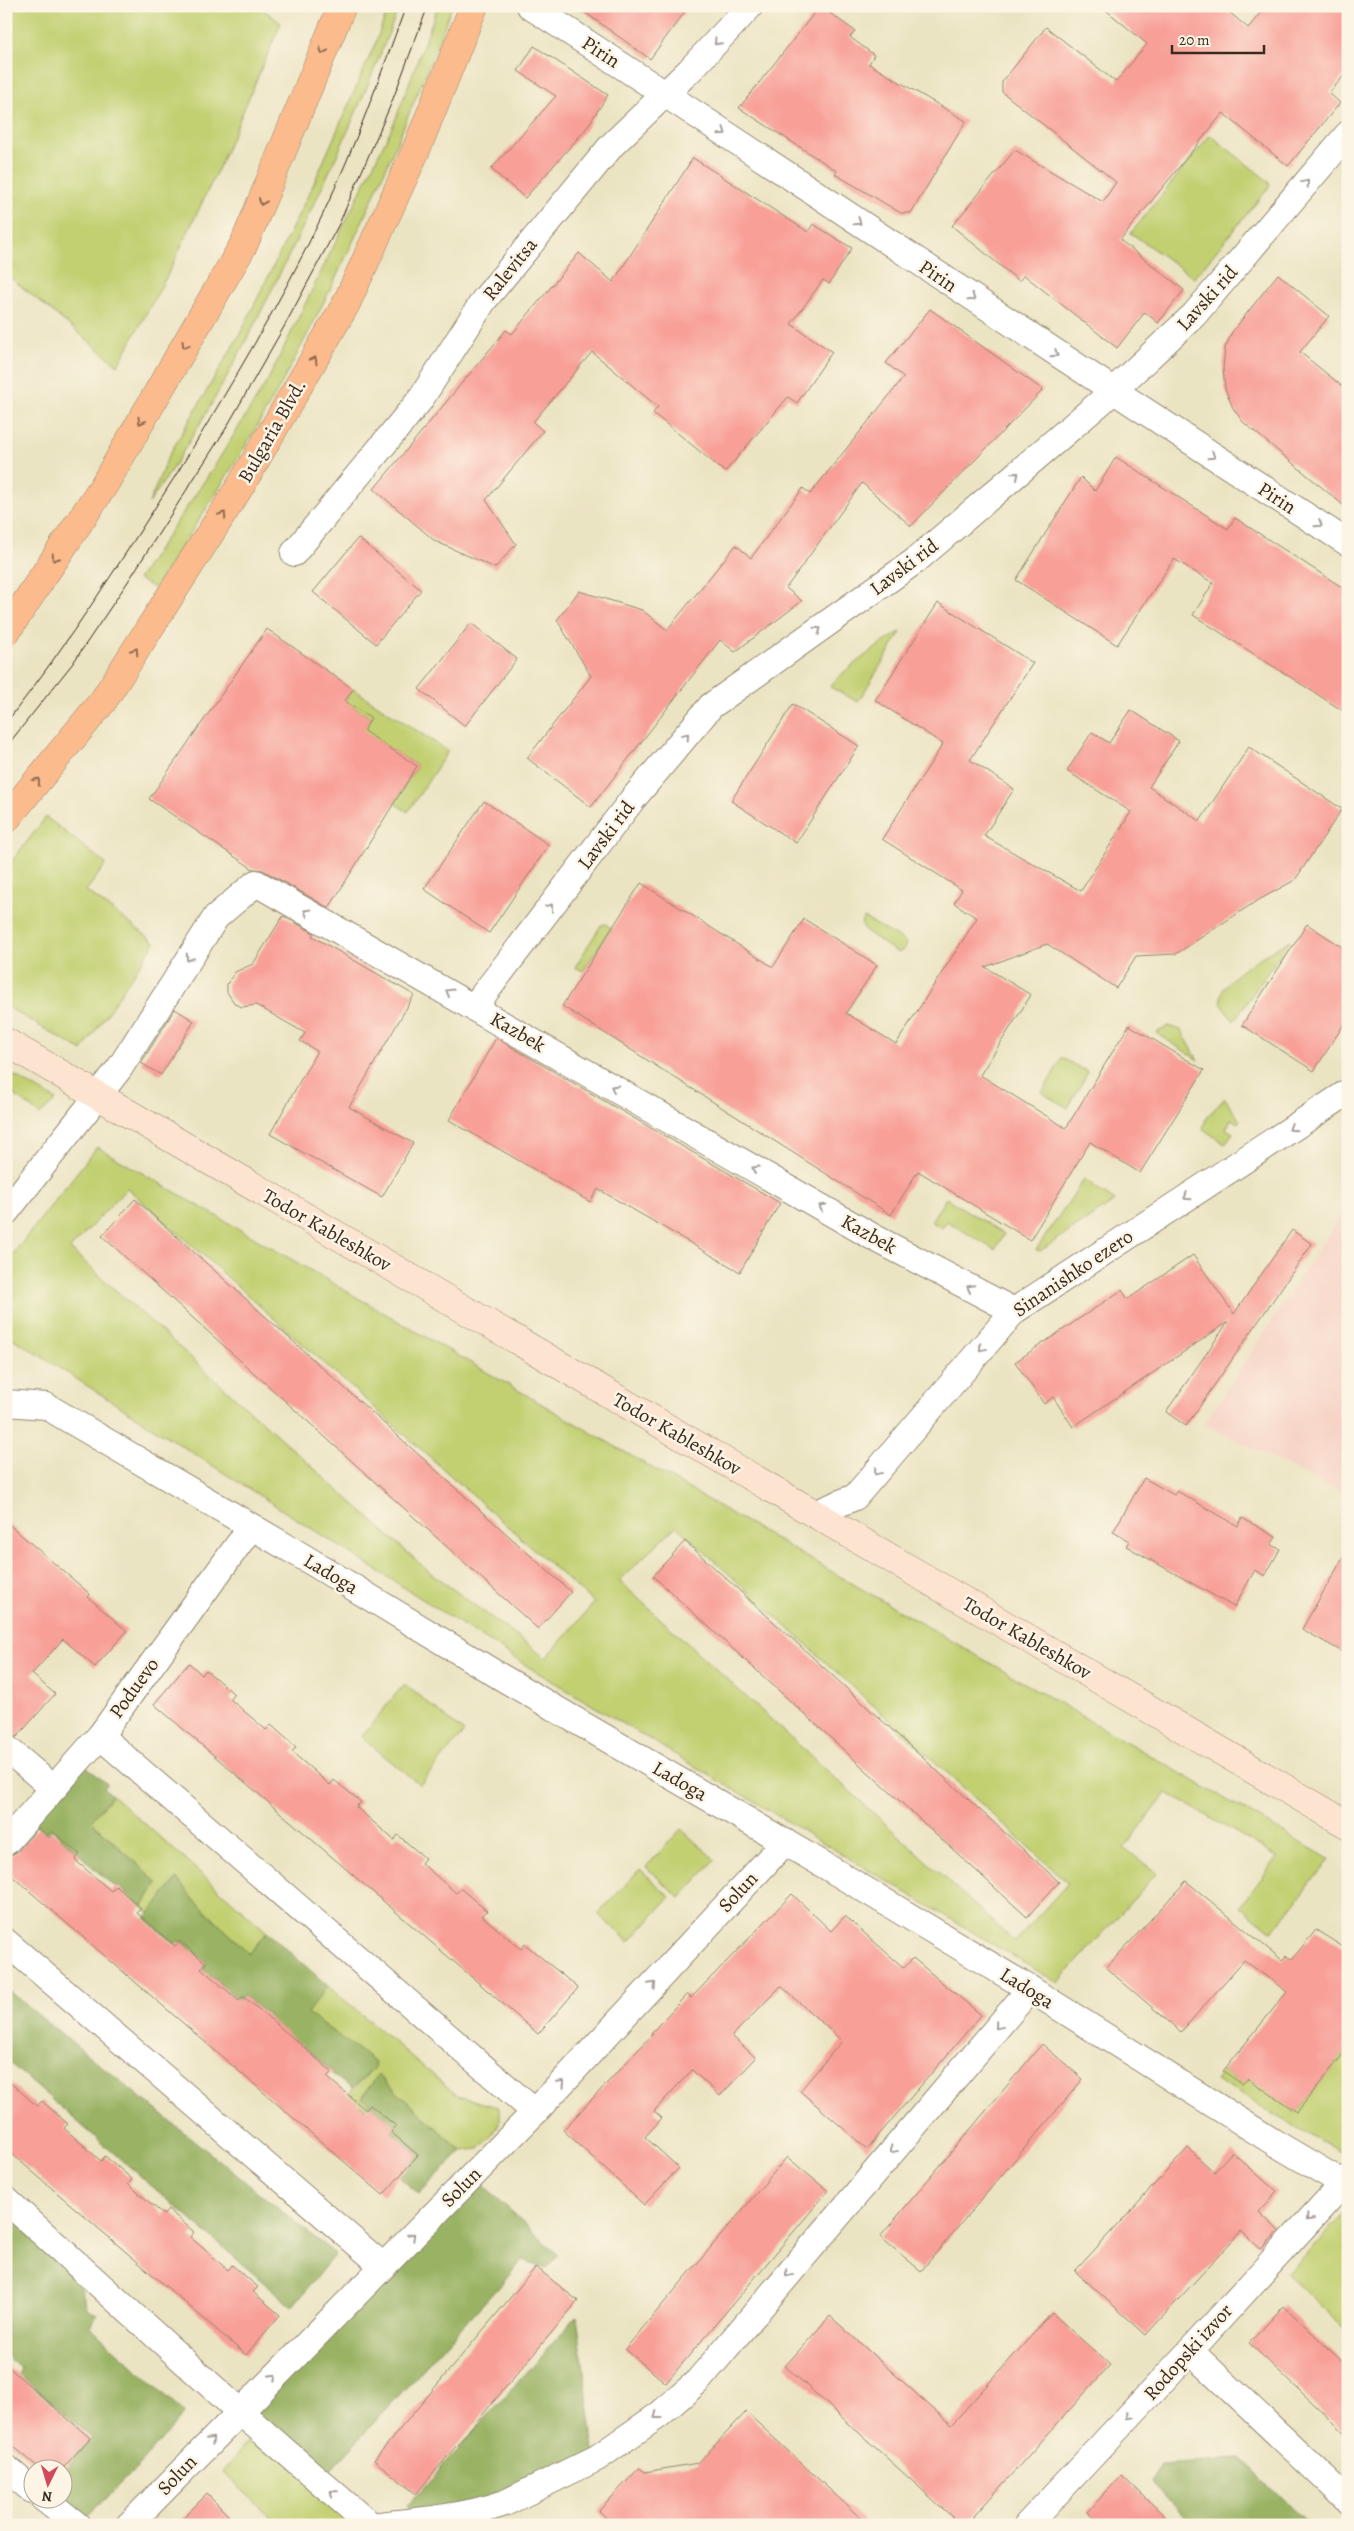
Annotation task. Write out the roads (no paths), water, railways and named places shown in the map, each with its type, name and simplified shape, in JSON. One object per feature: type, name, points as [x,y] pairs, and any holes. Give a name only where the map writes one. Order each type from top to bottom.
[{"type":"main road","points":[[6,632],[104,485],[244,244],[342,6]]},
{"type":"main road","name":"Bulgaria Blvd.","points":[[6,819],[103,701],[241,485],[346,304],[416,150],[474,6]]},
{"type":"main road","name":"Todor Kableshkov","points":[[6,1042],[1348,1825]]},
{"type":"street","name":"Pirin","points":[[530,6],[665,93],[1113,392],[1348,543]]},
{"type":"street","name":"Ralevitsa","points":[[294,553],[420,400],[484,300],[612,145],[690,70],[750,6]]},
{"type":"street","name":"Lavski rid","points":[[474,1007],[632,800],[711,706],[915,561],[1113,392],[1194,315],[1348,134]]},
{"type":"street","name":"Kazbek","points":[[98,1096],[119,1068],[216,917],[256,882],[873,1237],[1014,1311]]},
{"type":"street","name":"Sinanishko ezero","points":[[814,1514],[855,1497],[1014,1311],[1348,1092]]},
{"type":"street","points":[[6,1212],[98,1096]]},
{"type":"street","name":"Ladoga","points":[[6,1402],[46,1406],[501,1677],[785,1842],[1030,1989],[1197,2095],[1345,2180]]},
{"type":"street","name":"Poduevo","points":[[6,1842],[100,1736],[251,1527]]},
{"type":"street","points":[[100,1736],[534,2112]]},
{"type":"street","points":[[6,1748],[53,1788]]},
{"type":"street","name":"Solun","points":[[129,2525],[534,2112],[785,1842]]},
{"type":"street","points":[[6,1942],[383,2266]]},
{"type":"street","points":[[376,2525],[500,2516],[597,2458],[660,2415],[698,2381],[1030,1989]]},
{"type":"street","name":"Rodopski izvor","points":[[1036,2522],[1345,2180]]},
{"type":"street","points":[[6,2200],[239,2412],[370,2525]]},
{"type":"street","points":[[1190,2351],[1348,2500]]},
{"type":"street","points":[[6,2468],[22,2482]]},
{"type":"street","points":[[56,2508],[77,2525]]},
{"type":"tram line","points":[[6,723],[96,599],[138,535],[217,407],[272,312],[307,247],[335,189],[367,111],[406,6]]},
{"type":"tram line","points":[[6,747],[73,663],[127,583],[225,430],[285,325],[339,224],[391,104],[428,6]]}]
